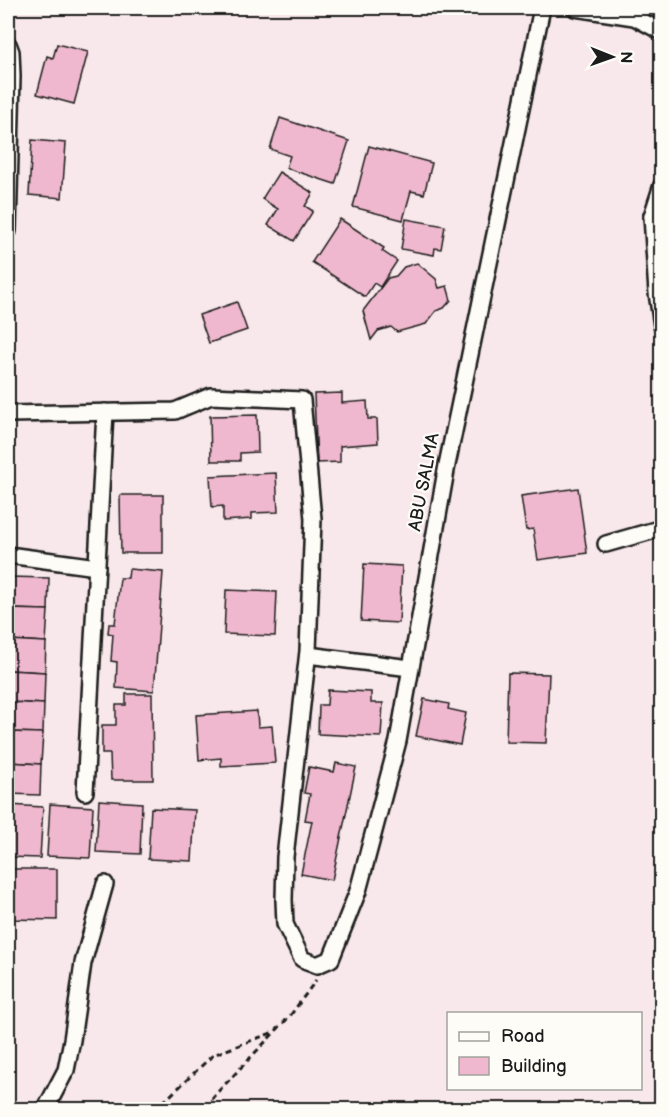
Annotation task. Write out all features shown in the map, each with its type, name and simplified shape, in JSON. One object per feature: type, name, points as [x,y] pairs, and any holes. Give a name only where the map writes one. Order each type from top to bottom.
[{"type":"street","name":"ABU SALMA","points":[[331,959],[357,891],[398,741],[447,465],[542,8]]},
{"type":"street","points":[[575,8],[634,17],[662,32]]},
{"type":"street","points":[[8,44],[11,52],[12,76],[8,231]]},
{"type":"street","points":[[662,185],[657,217],[657,293],[662,326]]},
{"type":"street","points":[[8,414],[175,411],[212,396],[302,400],[313,519],[308,655],[285,857],[285,924],[302,959],[317,965],[331,959]]},
{"type":"street","points":[[85,792],[105,412]]},
{"type":"street","points":[[606,544],[662,528]]},
{"type":"street","points":[[8,555],[97,567]]},
{"type":"street","points":[[308,655],[410,668]]},
{"type":"street","points":[[45,1110],[66,1070],[83,963],[105,884]]},
{"type":"path","points":[[209,1110],[213,1097],[290,1016],[331,959]]},
{"type":"path","points":[[155,1110],[213,1055],[275,1031]]},
{"type":"building","points":[[57,44],[88,52],[74,104],[37,94],[47,56],[53,58]]},
{"type":"building","points":[[280,118],[349,141],[335,184],[286,168],[290,156],[270,149]]},
{"type":"building","points":[[32,140],[66,143],[62,198],[29,195]]},
{"type":"building","points":[[369,146],[432,163],[424,194],[411,191],[403,220],[353,207]]},
{"type":"building","points":[[279,172],[313,193],[305,206],[313,211],[294,241],[268,225],[278,209],[262,199]]},
{"type":"building","points":[[340,219],[384,248],[382,251],[397,261],[380,287],[374,283],[365,297],[312,262]]},
{"type":"building","points":[[406,219],[445,226],[441,249],[435,248],[434,255],[401,249]]},
{"type":"building","points":[[417,263],[436,279],[439,288],[447,286],[451,300],[444,308],[436,311],[426,324],[397,332],[391,327],[378,331],[371,340],[363,311],[388,278],[396,276],[404,267]]},
{"type":"building","points":[[237,302],[247,330],[209,343],[199,315]]},
{"type":"building","points":[[342,393],[342,403],[367,401],[368,419],[377,419],[378,443],[340,446],[340,462],[317,463],[314,394]]},
{"type":"building","points":[[257,415],[258,452],[240,453],[240,461],[211,461],[210,416]]},
{"type":"building","points":[[276,473],[278,512],[252,513],[252,519],[223,521],[223,506],[212,507],[210,476]]},
{"type":"building","points":[[578,488],[587,553],[538,560],[533,529],[526,530],[521,496]]},
{"type":"building","points":[[120,495],[163,495],[163,553],[121,553]]},
{"type":"building","points":[[364,564],[402,566],[399,623],[361,621]]},
{"type":"building","points":[[129,569],[163,572],[154,691],[116,688],[117,662],[111,661],[113,634],[108,633],[109,624],[115,624],[120,578],[128,578]]},
{"type":"building","points":[[9,577],[49,578],[48,610],[8,609]]},
{"type":"building","points":[[226,590],[277,592],[275,636],[224,634]]},
{"type":"building","points":[[8,609],[48,610],[46,642],[8,640]]},
{"type":"building","points":[[8,640],[46,642],[45,672],[8,670]]},
{"type":"building","points":[[8,670],[45,672],[44,704],[8,702]]},
{"type":"building","points":[[508,673],[549,674],[546,743],[506,742]]},
{"type":"building","points":[[328,690],[371,692],[371,703],[383,703],[381,737],[318,734],[319,705],[327,705]]},
{"type":"building","points":[[126,694],[152,694],[153,780],[111,780],[110,754],[102,754],[102,725],[116,725],[116,705],[126,705]]},
{"type":"building","points":[[424,699],[449,704],[448,709],[466,713],[460,745],[416,736]]},
{"type":"building","points":[[8,702],[44,704],[43,733],[8,732]]},
{"type":"building","points":[[257,711],[258,727],[272,726],[275,763],[221,766],[221,758],[199,760],[196,715]]},
{"type":"building","points":[[8,732],[43,733],[41,764],[8,762]]},
{"type":"building","points":[[8,762],[41,764],[40,795],[8,794]]},
{"type":"building","points":[[336,763],[356,767],[332,880],[301,874],[312,821],[305,820],[310,794],[304,793],[309,767],[334,772]]},
{"type":"building","points":[[99,800],[142,803],[140,854],[96,852]]},
{"type":"building","points":[[50,804],[93,807],[90,858],[47,856]]},
{"type":"building","points":[[8,805],[43,807],[40,858],[8,857]]},
{"type":"building","points":[[151,808],[195,810],[192,861],[148,859]]},
{"type":"building","points":[[8,869],[57,869],[57,920],[8,919]]}]
